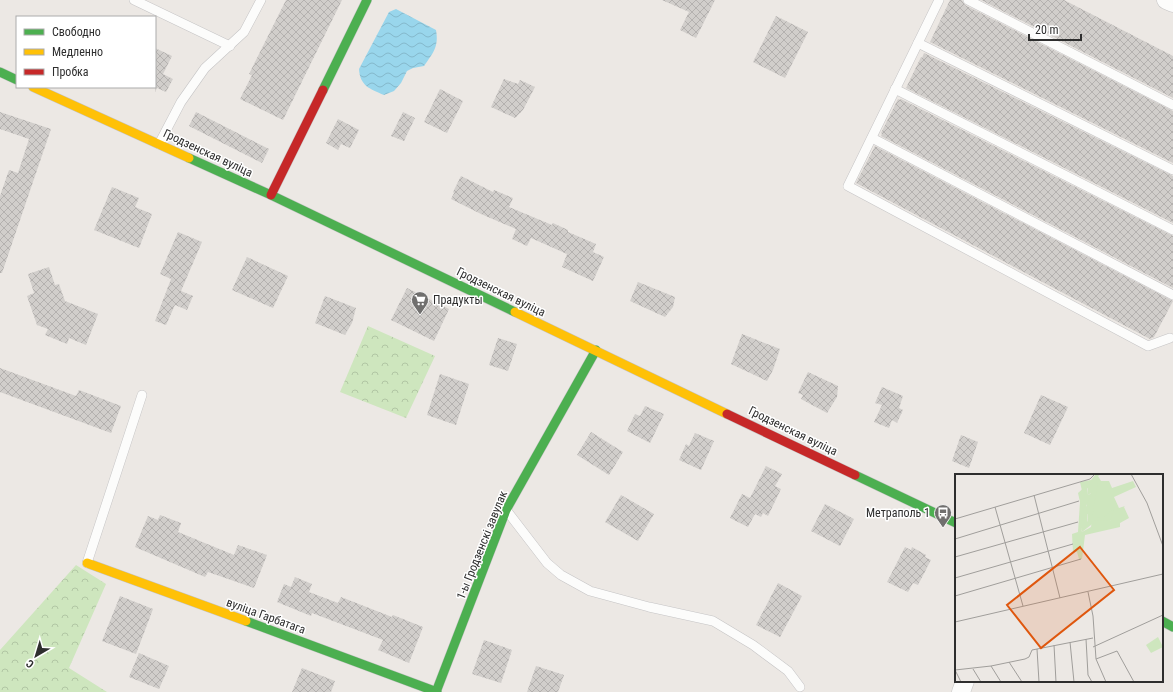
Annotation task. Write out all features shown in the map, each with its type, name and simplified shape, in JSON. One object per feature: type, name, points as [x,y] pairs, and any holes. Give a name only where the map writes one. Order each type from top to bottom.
[{"type":"street","points":[[271,195],[367,0]]},
{"type":"street","points":[[1166,0],[1173,3]]},
{"type":"street","points":[[0,72],[16,80]]},
{"type":"street","name":"Гродзенская вуліца","points":[[35,88],[271,195],[955,523]]},
{"type":"street","name":"1-ы Гродзенскі завулак","points":[[437,692],[506,510],[596,350]]},
{"type":"street","name":"вуліца Гарбатага","points":[[87,563],[437,692]]},
{"type":"street","points":[[1163,622],[1173,627]]},
{"type":"street","points":[[961,692],[965,682]]},
{"type":"lane","points":[[134,0],[230,46]]},
{"type":"lane","points":[[159,144],[181,102],[205,68],[244,32],[261,0]]},
{"type":"lane","points":[[939,0],[848,186],[1148,346],[1172,336]]},
{"type":"lane","points":[[968,0],[1173,105]]},
{"type":"lane","points":[[918,43],[1173,170]]},
{"type":"lane","points":[[895,89],[1173,230]]},
{"type":"lane","points":[[872,138],[1173,295]]},
{"type":"lane","points":[[87,563],[142,394]]},
{"type":"lane","points":[[506,510],[546,562],[561,575],[590,591],[713,621],[753,644],[788,671],[800,687]]},
{"type":"green space","points":[[368,326],[435,356],[406,418],[340,392]]},
{"type":"green space","points":[[76,565],[106,584],[69,668],[107,692],[0,692],[0,650]]},
{"type":"water","points":[[396,9],[436,30],[437,41],[433,53],[424,66],[407,71],[401,83],[394,91],[384,95],[370,89],[364,83],[361,79],[359,69],[389,12]]},
{"type":"building","points":[[286,0],[342,0],[283,120],[240,99],[252,75],[249,74]]},
{"type":"building","points":[[662,0],[715,0],[696,38],[680,30],[689,12]]},
{"type":"building","points":[[950,0],[962,0],[965,5],[1173,111],[1173,163],[930,42]]},
{"type":"building","points":[[981,0],[1064,0],[1173,56],[1173,98]]},
{"type":"building","points":[[776,16],[808,32],[785,78],[753,62]]},
{"type":"building","points":[[156,48],[172,56],[163,74],[173,79],[166,92],[157,88],[155,92]]},
{"type":"building","points":[[924,53],[1173,176],[1173,223],[906,88]]},
{"type":"building","points":[[504,79],[518,84],[520,80],[535,87],[523,110],[515,118],[491,107]]},
{"type":"building","points":[[440,89],[463,101],[447,133],[424,122]]},
{"type":"building","points":[[898,99],[901,99],[1173,236],[1173,288],[881,136],[881,133]]},
{"type":"building","points":[[0,112],[51,129],[2,273],[0,273],[0,196],[9,170],[18,173],[29,139],[0,129]]},
{"type":"building","points":[[196,112],[269,149],[262,163],[189,126]]},
{"type":"building","points":[[403,112],[415,118],[404,141],[391,136]]},
{"type":"building","points":[[338,119],[359,130],[350,148],[341,144],[338,150],[326,143]]},
{"type":"building","points":[[875,146],[1173,301],[1154,337],[1150,339],[856,183]]},
{"type":"building","points":[[461,176],[493,192],[494,190],[513,198],[509,207],[552,225],[553,223],[568,230],[568,232],[596,244],[593,252],[604,257],[593,281],[562,267],[567,254],[531,238],[527,246],[512,239],[516,229],[451,199]]},
{"type":"building","points":[[112,187],[139,198],[135,207],[152,214],[139,248],[94,230]]},
{"type":"building","points":[[178,232],[202,242],[181,291],[193,296],[187,310],[175,305],[166,325],[155,321],[171,279],[160,274]]},
{"type":"building","points":[[247,257],[288,276],[273,308],[232,290]]},
{"type":"building","points":[[49,267],[55,285],[59,284],[65,301],[98,314],[86,345],[69,338],[67,344],[45,335],[48,329],[37,325],[27,296],[34,293],[28,274]]},
{"type":"building","points":[[638,282],[675,297],[673,307],[665,317],[630,301]]},
{"type":"building","name":"Прадукты","points":[[407,288],[449,309],[434,341],[391,320]]},
{"type":"building","points":[[325,296],[356,308],[352,323],[345,335],[315,323]]},
{"type":"building","points":[[742,334],[780,349],[773,370],[767,381],[731,364]]},
{"type":"building","points":[[498,338],[517,344],[508,371],[489,365]]},
{"type":"building","points":[[0,368],[76,396],[79,390],[121,406],[111,433],[0,392]]},
{"type":"building","points":[[808,372],[838,386],[837,397],[827,413],[801,399],[803,395],[798,393]]},
{"type":"building","points":[[440,374],[469,384],[456,425],[427,415]]},
{"type":"building","points":[[882,387],[903,396],[899,408],[903,410],[897,423],[892,420],[889,428],[874,422],[882,405],[875,403]]},
{"type":"building","points":[[1041,395],[1068,407],[1050,445],[1024,433]]},
{"type":"building","points":[[645,406],[664,414],[650,443],[627,431],[635,414],[640,416]]},
{"type":"building","points":[[591,432],[623,452],[609,475],[577,455]]},
{"type":"building","points":[[695,433],[714,441],[701,470],[679,460],[686,444],[689,446]]},
{"type":"building","points":[[961,435],[978,442],[969,468],[952,461]]},
{"type":"building","points":[[766,466],[782,474],[775,486],[781,489],[768,516],[763,513],[761,517],[755,514],[748,527],[730,518],[742,494],[750,498]]},
{"type":"building","points":[[621,495],[654,514],[638,541],[605,522]]},
{"type":"building","points":[[825,504],[854,519],[840,546],[811,531]]},
{"type":"building","points":[[160,515],[181,523],[178,532],[234,555],[238,545],[267,555],[254,588],[208,572],[205,577],[135,547],[148,516],[158,520]]},
{"type":"building","points":[[905,547],[911,550],[912,547],[926,555],[925,557],[931,560],[918,585],[913,583],[908,592],[887,582]]},
{"type":"building","points":[[295,577],[312,584],[309,592],[338,603],[341,597],[392,617],[393,615],[423,627],[409,663],[378,650],[383,640],[312,613],[311,616],[277,602],[284,584],[291,587]]},
{"type":"building","points":[[778,583],[802,596],[780,637],[756,625]]},
{"type":"building","points":[[120,596],[153,609],[136,654],[102,641]]},
{"type":"building","points":[[484,640],[512,650],[501,683],[472,674]]},
{"type":"building","points":[[139,653],[169,666],[159,689],[129,677]]},
{"type":"building","points":[[536,666],[564,675],[558,692],[527,692]]},
{"type":"building","points":[[302,668],[335,681],[331,692],[292,692]]},
{"type":"traffic: fast","points":[[323,90],[367,0]]},
{"type":"traffic: fast","points":[[0,72],[16,80]]},
{"type":"traffic: fast","points":[[189,158],[271,195],[515,312]]},
{"type":"traffic: fast","points":[[436,692],[506,510],[596,350]]},
{"type":"traffic: fast","points":[[855,475],[955,523]]},
{"type":"traffic: fast","points":[[246,621],[437,692]]},
{"type":"traffic: fast","points":[[1163,622],[1173,627]]},
{"type":"traffic: slow","points":[[35,88],[189,158]]},
{"type":"traffic: slow","points":[[515,312],[727,414]]},
{"type":"traffic: slow","points":[[87,563],[246,621]]},
{"type":"traffic: jam","points":[[271,195],[323,90]]},
{"type":"traffic: jam","points":[[727,414],[855,475]]},
{"type":"place","name":"Прадукты","points":[[420,315]]},
{"type":"place","name":"Метраполь 1","points":[[943,528]]}]
